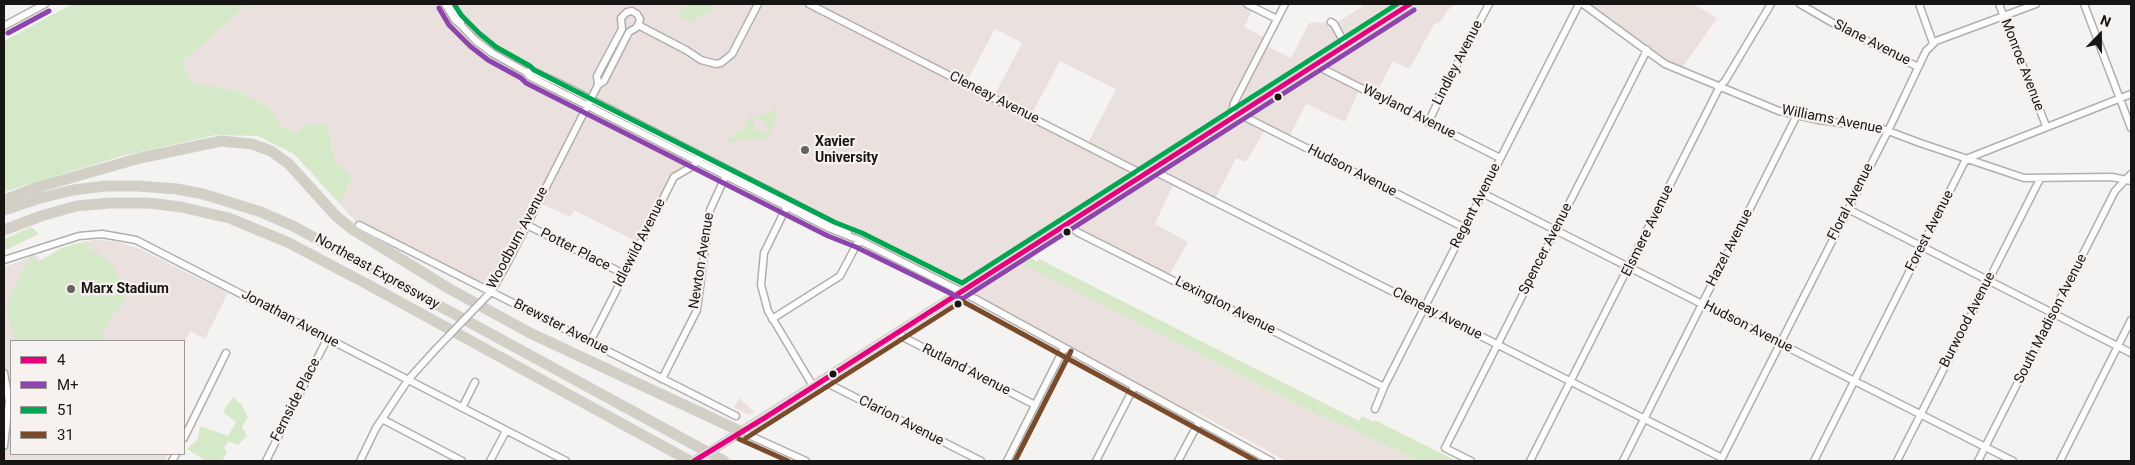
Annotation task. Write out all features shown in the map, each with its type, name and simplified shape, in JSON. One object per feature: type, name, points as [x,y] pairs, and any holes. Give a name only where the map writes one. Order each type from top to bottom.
[{"type":"highway","points":[[4,200],[39,187],[140,158],[221,141],[252,144],[271,151],[289,164],[336,216],[352,229],[448,288],[530,333],[742,432]]},
{"type":"highway","name":"Northeast Expressway","points":[[4,210],[37,198],[73,190],[106,186],[138,186],[178,189],[203,194],[261,212],[293,226],[724,461]]},
{"type":"highway","name":"Northeast Expressway","points":[[4,230],[41,216],[76,206],[111,204],[149,203],[181,207],[229,218],[286,242],[367,284],[690,461]]},
{"type":"main road","points":[[694,461],[962,292],[1410,4]]},
{"type":"street","points":[[4,26],[45,4]]},
{"type":"street","points":[[445,4],[453,17],[487,50],[526,72],[532,71],[589,103],[788,204],[832,223],[859,240],[962,292],[1199,422],[1261,459],[1271,461]]},
{"type":"street","points":[[452,4],[461,18],[461,24]]},
{"type":"street","points":[[638,25],[701,60],[716,64],[722,63],[732,54],[758,4]]},
{"type":"street","name":"Cleneay Avenue","points":[[809,4],[1144,175]]},
{"type":"street","points":[[1247,4],[1277,19]]},
{"type":"street","points":[[1235,116],[1234,103],[1285,4]]},
{"type":"street","name":"Lindley Avenue","points":[[1428,123],[1449,78],[1489,4]]},
{"type":"street","name":"Regent Avenue","points":[[1375,409],[1384,387],[1578,4]]},
{"type":"street","name":"Williams Avenue","points":[[1583,4],[1671,67],[1780,111],[1824,121],[1875,127],[2015,176],[2040,178],[2130,178]]},
{"type":"street","name":"Elsmere Avenue","points":[[1530,461],[1630,267],[1720,86],[1725,81],[1771,4]]},
{"type":"street","name":"Slane Avenue","points":[[1800,4],[1838,26],[1918,66]]},
{"type":"street","points":[[1919,4],[1934,43],[2036,4]]},
{"type":"street","name":"Monroe Avenue","points":[[1999,4],[2046,126]]},
{"type":"street","points":[[2084,4],[2131,128]]},
{"type":"street","points":[[632,11],[640,19],[638,25],[629,32],[604,81],[598,85],[598,76],[622,29],[621,22],[624,14],[632,11]]},
{"type":"street","points":[[1331,22],[1346,46]]},
{"type":"street","name":"Floral Avenue","points":[[1721,460],[1888,131],[1918,66],[1926,51],[1934,43]]},
{"type":"street","name":"Spencer Avenue","points":[[1471,461],[1445,448],[1647,50]]},
{"type":"street","name":"Wayland Avenue","points":[[1319,64],[1325,70],[1500,158]]},
{"type":"street","name":"Woodburn Avenue","points":[[361,461],[382,419],[408,380],[491,292],[598,85]]},
{"type":"street","points":[[1966,158],[2131,94]]},
{"type":"street","name":"Hazel Avenue","points":[[1622,461],[1797,115]]},
{"type":"street","name":"Hudson Avenue","points":[[1235,116],[1465,228]]},
{"type":"street","name":"Idlewild Avenue","points":[[590,342],[674,177],[693,166],[698,158]]},
{"type":"street","name":"Forest Avenue","points":[[1814,461],[1966,158]]},
{"type":"street","name":"Cleneay Avenue","points":[[1152,170],[1644,418],[1721,460]]},
{"type":"street","name":"Newton Avenue","points":[[662,379],[697,310],[710,210],[727,173]]},
{"type":"street","name":"Burwood Avenue","points":[[1896,461],[2040,178]]},
{"type":"street","name":"South Madison Avenue","points":[[1978,461],[2115,191],[2130,178]]},
{"type":"street","name":"Hudson Avenue","points":[[1482,193],[2013,461]]},
{"type":"street","points":[[788,204],[768,244],[762,264],[762,294],[772,319],[813,386]]},
{"type":"street","points":[[1848,209],[2131,352]]},
{"type":"street","name":"Lexington Avenue","points":[[1069,223],[1077,232],[1384,387]]},
{"type":"street","name":"Brewster Avenue","points":[[359,224],[736,416]]},
{"type":"street","name":"Potter Place","points":[[527,225],[624,274]]},
{"type":"street","name":"Jonathan Avenue","points":[[4,260],[79,236],[102,234],[125,237],[147,244],[327,339],[566,461]]},
{"type":"street","points":[[772,319],[840,276],[859,240]]},
{"type":"street","points":[[2060,461],[2131,320]]},
{"type":"street","name":"Rutland Avenue","points":[[899,332],[903,337],[1035,405]]},
{"type":"street","name":"Fernside Place","points":[[266,461],[327,339]]},
{"type":"street","points":[[1006,461],[1064,348]]},
{"type":"street","points":[[185,436],[226,353]]},
{"type":"street","points":[[4,373],[9,401],[4,446]]},
{"type":"street","name":"Clarion Avenue","points":[[821,380],[981,461]]},
{"type":"street","points":[[462,408],[475,382]]},
{"type":"street","points":[[1096,461],[1134,387]]},
{"type":"street","points":[[382,419],[462,461]]},
{"type":"street","points":[[1178,461],[1199,422]]},
{"type":"street","points":[[490,461],[506,431]]},
{"type":"street","points":[[742,432],[806,461]]},
{"type":"shaded area","name":"Xavier University","points":[[248,4],[1247,4],[1254,7],[1244,27],[1267,39],[1265,45],[1291,58],[1309,23],[1331,22],[1335,24],[1366,4],[1455,4],[1447,11],[1441,21],[1434,25],[1409,69],[1393,61],[1375,95],[1360,88],[1345,122],[1306,104],[1288,139],[1266,128],[1246,162],[1236,158],[1214,201],[1175,181],[1155,224],[1188,242],[1168,277],[1077,232],[1069,223],[1018,256],[1218,364],[1322,417],[1420,461],[1286,461],[1194,411],[1190,417],[700,155],[697,161],[677,174],[640,243],[574,210],[570,217],[538,202],[491,292],[359,225],[340,204],[352,176],[335,161],[327,124],[298,133],[283,128],[269,107],[238,91],[191,82],[183,62]],"holes":[[[995,29],[1022,43],[993,98],[966,83]],[[1060,61],[1116,89],[1087,145],[1030,117]]]},
{"type":"shaded area","points":[[1583,4],[1693,4],[1717,18],[1680,71],[1671,67]]},
{"type":"shaded area","points":[[94,240],[114,241],[138,248],[228,293],[205,339],[190,331],[185,342],[185,340],[10,340],[10,455],[167,455],[164,461],[4,461],[4,267],[36,255],[41,260],[73,244]]},
{"type":"shaded area","points":[[739,398],[755,412],[749,415],[734,408]]},
{"type":"green space","points":[[72,4],[248,4],[183,62],[191,82],[238,91],[269,107],[283,128],[297,133],[305,125],[327,124],[335,161],[352,176],[340,204],[294,154],[258,136],[216,135],[122,156],[4,192],[4,41]]},
{"type":"green space","points":[[686,4],[714,4],[709,13],[696,18],[693,23],[678,15]]},
{"type":"green space","points":[[773,109],[777,111],[776,115],[771,131],[765,139],[741,139],[732,143],[728,141],[728,139],[743,130],[750,116],[754,121],[756,132],[765,133],[768,129],[766,122],[756,119],[752,115],[767,115]]},
{"type":"green space","points":[[31,227],[39,234],[4,251],[4,239]]},
{"type":"green space","name":"Marx Stadium","points":[[89,241],[88,249],[104,257],[114,268],[119,279],[130,285],[118,312],[115,311],[101,337],[105,339],[16,340],[10,326],[7,306],[11,293],[31,255],[38,262],[61,248]]},
{"type":"green space","points":[[1030,257],[1037,262],[1039,259],[1359,421],[1362,416],[1374,422],[1375,420],[1457,461],[1420,461],[1322,417],[1021,263]]},
{"type":"green space","points":[[233,397],[242,405],[248,417],[242,427],[247,436],[238,445],[229,441],[224,447],[227,453],[222,461],[206,461],[187,449],[198,439],[200,426],[228,436],[236,422],[223,412]]},
{"type":"transit line","name":"51","points":[[454,4],[461,15],[480,34],[496,47],[534,70],[834,222],[862,233],[962,283],[1397,4]]},
{"type":"transit line","name":"4","points":[[694,461],[766,417],[1410,4]]},
{"type":"transit line","name":"M+","points":[[439,8],[449,25],[470,46],[488,60],[521,78],[526,83],[828,236],[856,247],[962,299],[1414,10]]},
{"type":"transit line","name":"M+","points":[[8,33],[49,11]]},
{"type":"transit line","name":"31","points":[[746,438],[962,301],[1256,461]]},
{"type":"transit line","name":"31","points":[[1015,461],[1071,351]]},
{"type":"transit line","name":"31","points":[[739,439],[788,461]]},
{"type":"place","name":"Xavier University","points":[[805,150]]},
{"type":"place","name":"Marx Stadium","points":[[71,289]]}]
